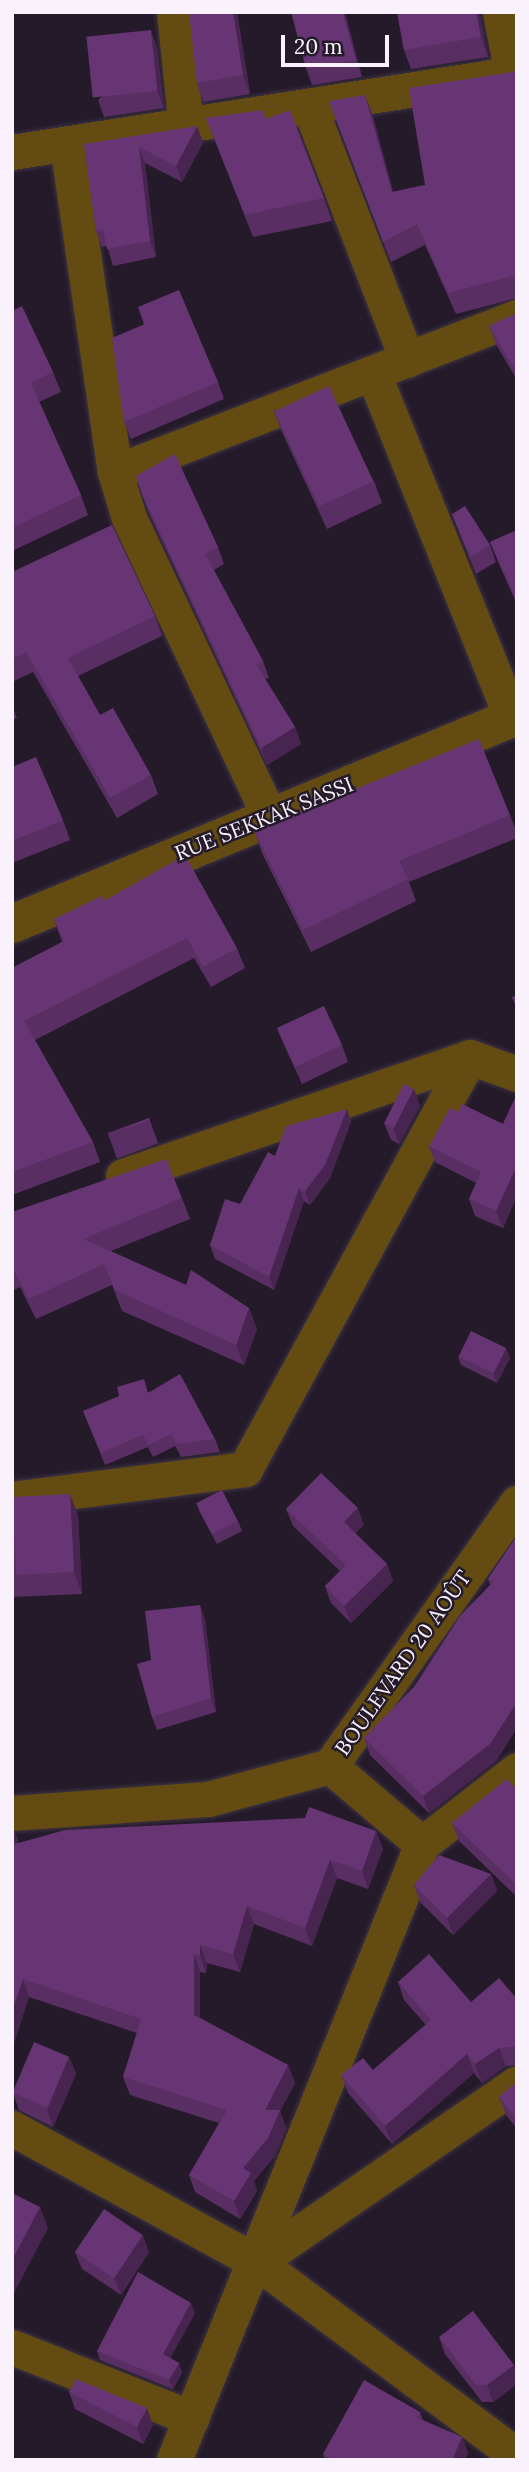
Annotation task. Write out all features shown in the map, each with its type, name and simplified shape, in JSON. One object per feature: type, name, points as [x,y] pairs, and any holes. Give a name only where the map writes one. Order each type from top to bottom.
[{"type":"street","points":[[174,12],[186,129]]},
{"type":"street","points":[[12,152],[186,129],[514,73],[500,12]]},
{"type":"street","points":[[310,108],[407,360]]},
{"type":"street","points":[[67,144],[115,472],[129,518],[269,816]]},
{"type":"street","points":[[115,472],[517,317]]},
{"type":"street","points":[[373,373],[514,717]]},
{"type":"street","points":[[94,534],[129,518]]},
{"type":"street","name":"RUE SEKKAK SASSI","points":[[12,923],[514,717]]},
{"type":"street","points":[[91,1187],[470,1057],[517,1074]]},
{"type":"street","points":[[12,1499],[245,1469],[470,1057]]},
{"type":"street","name":"BOULEVARD 20 AOÛT","points":[[12,1813],[208,1799],[330,1766],[517,1503]]},
{"type":"street","points":[[330,1766],[422,1844]]},
{"type":"street","points":[[174,2460],[257,2262],[422,1844],[517,1770]]},
{"type":"street","points":[[257,2262],[517,2083]]},
{"type":"street","points":[[12,2128],[257,2262],[509,2437]]},
{"type":"street","points":[[12,2347],[191,2418]]},
{"type":"building","points":[[189,12],[233,12],[243,75],[197,83]]},
{"type":"building","points":[[291,12],[343,12],[356,60],[306,68]]},
{"type":"building","points":[[397,12],[476,12],[481,37],[404,50]]},
{"type":"building","points":[[151,30],[157,91],[93,97],[86,37]]},
{"type":"building","points":[[517,69],[517,280],[512,276],[448,293],[417,224],[383,242],[329,101],[365,95],[392,192],[425,185],[409,88],[513,72]]},
{"type":"building","points":[[262,110],[266,119],[290,110],[324,198],[245,215],[206,118]]},
{"type":"building","points":[[197,126],[176,166],[139,147],[150,241],[107,249],[103,229],[96,231],[84,144]]},
{"type":"building","points":[[179,290],[218,382],[124,422],[112,338],[145,324],[138,307]]},
{"type":"building","points":[[22,306],[53,372],[31,383],[81,495],[12,528],[12,311]]},
{"type":"building","points":[[517,313],[517,373],[489,326]]},
{"type":"building","points":[[329,386],[373,481],[319,507],[275,411]]},
{"type":"building","points":[[175,454],[218,547],[205,554],[263,661],[256,664],[295,727],[261,748],[136,476]]},
{"type":"building","points":[[465,506],[490,545],[470,557],[452,514]]},
{"type":"building","points":[[112,525],[155,616],[68,658],[100,715],[113,708],[151,775],[110,798],[26,652],[12,659],[12,572]]},
{"type":"building","points":[[517,530],[517,601],[490,542]]},
{"type":"building","points":[[479,739],[510,815],[399,861],[408,879],[303,930],[254,830]]},
{"type":"building","points":[[36,757],[63,820],[12,841],[12,767]]},
{"type":"building","points":[[185,855],[237,948],[203,967],[187,938],[24,1021],[93,1142],[12,1172],[12,964],[14,967],[64,941],[54,919],[102,896],[104,901]]},
{"type":"building","points":[[517,995],[517,1009],[512,997]]},
{"type":"building","points":[[324,1006],[342,1045],[295,1067],[277,1028]]},
{"type":"building","points":[[404,1084],[414,1089],[394,1128],[384,1123]]},
{"type":"building","points":[[517,1094],[517,1165],[496,1211],[469,1199],[481,1172],[429,1146],[450,1108],[458,1112],[462,1104],[503,1124]]},
{"type":"building","points":[[347,1109],[325,1165],[305,1191],[299,1188],[269,1277],[210,1245],[225,1199],[240,1204],[268,1152],[275,1156],[286,1126]]},
{"type":"building","points":[[149,1118],[150,1120],[108,1135]]},
{"type":"building","points":[[166,1159],[182,1198],[83,1239],[186,1285],[191,1270],[249,1308],[236,1345],[115,1290],[104,1264],[29,1299],[12,1267],[12,1212]]},
{"type":"building","points":[[471,1331],[506,1348],[494,1373],[459,1356]]},
{"type":"building","points":[[180,1374],[215,1439],[176,1444],[171,1434],[148,1445],[143,1435],[101,1453],[83,1411],[119,1396],[117,1387],[144,1379],[148,1393]]},
{"type":"building","points":[[321,1473],[358,1508],[344,1522],[387,1564],[344,1606],[325,1586],[346,1565],[286,1509]]},
{"type":"building","points":[[222,1490],[238,1521],[212,1534],[196,1503]]},
{"type":"building","points":[[70,1494],[74,1572],[16,1575],[12,1497]]},
{"type":"building","points":[[517,1536],[517,1702],[490,1744],[423,1796],[364,1738],[414,1687],[460,1616],[493,1582],[488,1579]]},
{"type":"building","points":[[200,1605],[211,1698],[152,1717],[137,1664],[151,1660],[145,1611]]},
{"type":"building","points":[[507,1779],[517,1790],[517,1885],[452,1823]]},
{"type":"building","points":[[309,1807],[376,1831],[362,1871],[330,1860],[305,1928],[247,1906],[233,1954],[200,1945],[200,1955],[194,1954],[194,2015],[288,2065],[265,2110],[280,2110],[268,2138],[243,2168],[251,2173],[234,2201],[189,2175],[227,2110],[123,2077],[141,2019],[23,1979],[12,2011],[12,1828],[15,1844],[65,1830],[305,1818]]},
{"type":"building","points":[[439,1855],[491,1874],[447,1918],[414,1885]]},
{"type":"building","points":[[429,1954],[471,2002],[499,1978],[517,1999],[517,2046],[499,2048],[475,2064],[467,2054],[385,2126],[341,2075],[363,2058],[373,2070],[431,2020],[398,1982]]},
{"type":"building","points":[[34,2042],[69,2057],[47,2107],[13,2093]]},
{"type":"building","points":[[517,2082],[517,2120],[499,2097]]},
{"type":"building","points":[[12,2193],[40,2207],[12,2261]]},
{"type":"building","points":[[104,2209],[143,2235],[114,2278],[75,2252]]},
{"type":"building","points":[[138,2272],[191,2303],[163,2354],[179,2363],[169,2380],[97,2351]]},
{"type":"building","points":[[473,2311],[514,2365],[487,2385],[476,2385],[439,2337]]},
{"type":"building","points":[[76,2379],[147,2408],[137,2427],[69,2392]]},
{"type":"building","points":[[364,2380],[420,2412],[417,2418],[462,2437],[452,2460],[334,2460],[323,2454]]}]
